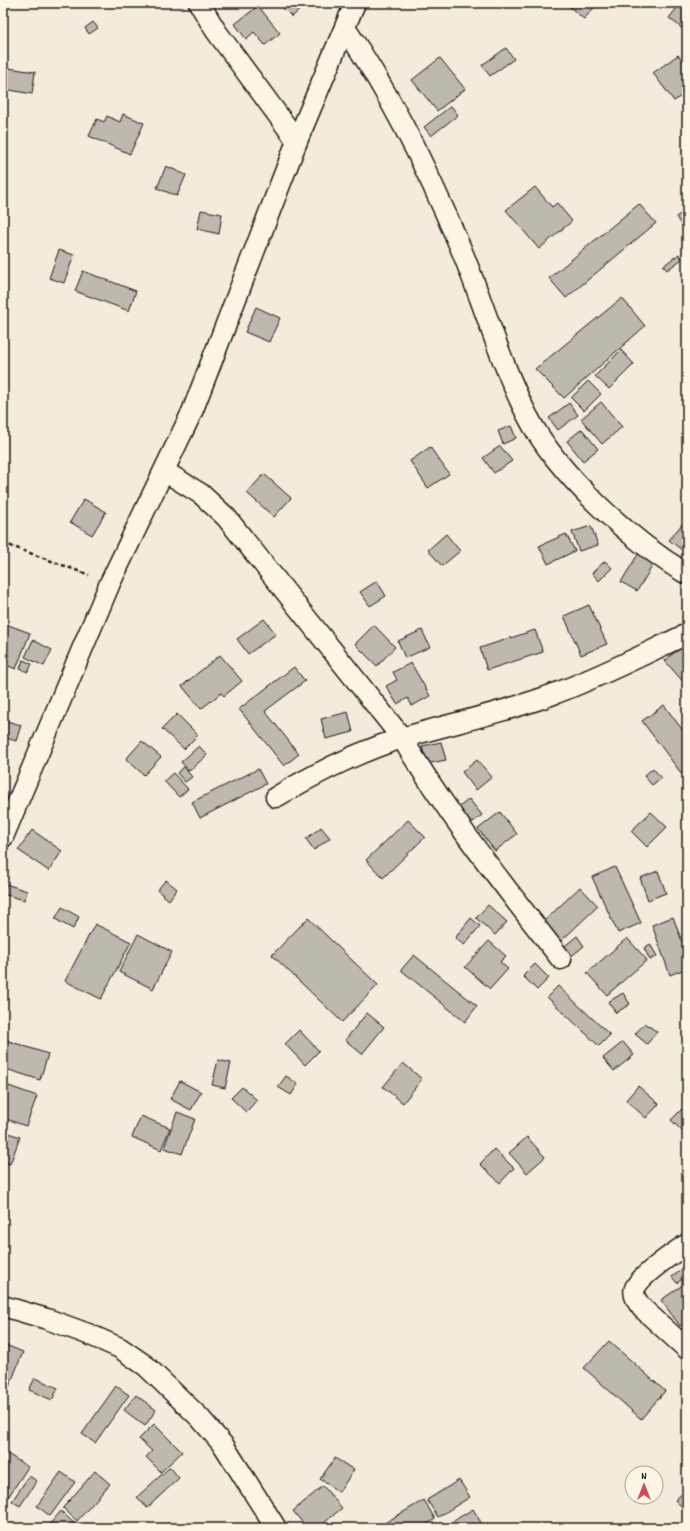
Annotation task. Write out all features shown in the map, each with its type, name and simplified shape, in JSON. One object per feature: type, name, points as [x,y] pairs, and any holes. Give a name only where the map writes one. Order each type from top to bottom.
[{"type":"street","points":[[199,3],[216,31],[297,141]]},
{"type":"street","points":[[3,837],[110,583],[192,412],[297,141],[345,28],[354,3]]},
{"type":"street","points":[[345,28],[379,80],[436,193],[461,250],[503,362],[528,416],[546,446],[564,469],[590,496],[636,538],[687,574]]},
{"type":"street","points":[[164,471],[201,494],[226,517],[402,738],[417,764],[455,818],[561,959]]},
{"type":"street","points":[[276,797],[332,766],[402,738],[551,695],[635,660],[687,634]]},
{"type":"street","points":[[687,1244],[654,1268],[635,1288],[634,1293],[637,1302],[642,1308],[687,1349]]},
{"type":"street","points":[[3,1306],[47,1318],[88,1334],[120,1348],[146,1366],[200,1418],[219,1440],[276,1528]]},
{"type":"path","points":[[3,543],[110,583]]},
{"type":"building","points":[[278,3],[307,3],[292,17]]},
{"type":"building","points":[[565,3],[598,3],[584,19]]},
{"type":"building","points":[[680,4],[687,9],[687,24],[683,29],[669,18]]},
{"type":"building","points":[[258,6],[280,33],[265,45],[254,32],[246,39],[235,24]]},
{"type":"building","points":[[93,22],[98,28],[89,34],[85,28]]},
{"type":"building","points":[[506,48],[514,59],[490,76],[482,65]]},
{"type":"building","points":[[678,55],[687,67],[687,92],[674,101],[653,73]]},
{"type":"building","points":[[440,58],[465,89],[437,111],[412,80]]},
{"type":"building","points":[[8,68],[35,72],[32,94],[4,89]]},
{"type":"building","points":[[451,106],[458,115],[431,136],[424,127]]},
{"type":"building","points":[[123,114],[144,123],[130,154],[89,136],[97,119],[104,122],[107,116],[120,122]]},
{"type":"building","points":[[166,166],[186,175],[177,196],[157,188]]},
{"type":"building","points":[[535,187],[552,207],[557,203],[572,221],[539,249],[506,210]]},
{"type":"building","points":[[639,204],[656,223],[566,298],[549,278]]},
{"type":"building","points":[[687,209],[687,233],[676,217]]},
{"type":"building","points":[[201,210],[222,214],[219,234],[197,229]]},
{"type":"building","points":[[59,250],[74,255],[64,283],[49,278]]},
{"type":"building","points":[[679,254],[682,259],[667,270],[663,266]]},
{"type":"building","points":[[83,271],[136,291],[129,311],[75,291]]},
{"type":"building","points":[[622,298],[645,326],[564,398],[535,369]]},
{"type":"building","points":[[256,307],[280,318],[269,342],[245,332]]},
{"type":"building","points":[[621,350],[634,364],[609,389],[595,376]]},
{"type":"building","points":[[588,381],[601,394],[584,411],[571,398]]},
{"type":"building","points":[[601,402],[622,427],[602,444],[581,419]]},
{"type":"building","points":[[569,403],[578,415],[558,430],[549,418]]},
{"type":"building","points":[[511,426],[516,438],[503,444],[498,431]]},
{"type":"building","points":[[582,429],[598,449],[583,461],[567,441]]},
{"type":"building","points":[[500,446],[512,461],[494,473],[483,458]]},
{"type":"building","points":[[430,447],[449,474],[428,488],[410,461]]},
{"type":"building","points":[[264,474],[291,498],[274,517],[247,493]]},
{"type":"building","points":[[84,499],[106,512],[92,535],[70,522]]},
{"type":"building","points":[[683,523],[687,527],[687,554],[669,540]]},
{"type":"building","points":[[591,526],[598,545],[579,551],[572,532]]},
{"type":"building","points":[[446,534],[460,551],[442,566],[428,550]]},
{"type":"building","points":[[566,534],[575,551],[548,564],[539,546]]},
{"type":"building","points":[[640,551],[656,560],[637,591],[621,582]]},
{"type":"building","points":[[605,561],[612,568],[599,581],[592,573]]},
{"type":"building","points":[[377,581],[386,596],[370,606],[360,592]]},
{"type":"building","points":[[589,605],[607,644],[581,655],[564,616]]},
{"type":"building","points":[[264,619],[276,634],[248,654],[237,639]]},
{"type":"building","points":[[3,623],[30,633],[16,669],[3,664]]},
{"type":"building","points":[[374,625],[395,647],[377,666],[355,644]]},
{"type":"building","points":[[422,630],[430,647],[405,658],[398,641]]},
{"type":"building","points":[[535,630],[543,652],[487,670],[480,648]]},
{"type":"building","points":[[33,640],[52,650],[44,666],[25,657]]},
{"type":"building","points":[[680,647],[687,655],[687,686],[665,661]]},
{"type":"building","points":[[220,655],[242,681],[224,696],[221,693],[201,709],[182,686]]},
{"type":"building","points":[[23,660],[32,664],[28,672],[20,669]]},
{"type":"building","points":[[411,663],[430,696],[412,706],[408,698],[397,704],[386,686],[397,680],[393,672]]},
{"type":"building","points":[[294,667],[305,681],[265,711],[299,754],[284,766],[239,709]]},
{"type":"building","points":[[664,705],[687,736],[687,781],[642,721]]},
{"type":"building","points":[[348,712],[353,732],[326,739],[321,719]]},
{"type":"building","points":[[177,714],[198,735],[184,749],[162,729]]},
{"type":"building","points":[[3,720],[21,725],[16,741],[3,737]]},
{"type":"building","points":[[142,741],[161,757],[144,775],[126,759]]},
{"type":"building","points":[[441,742],[446,760],[426,764],[422,746]]},
{"type":"building","points":[[199,746],[207,755],[189,771],[181,762]]},
{"type":"building","points":[[477,760],[492,777],[476,790],[462,772]]},
{"type":"building","points":[[184,767],[192,777],[185,782],[177,773]]},
{"type":"building","points":[[653,768],[661,778],[652,785],[644,776]]},
{"type":"building","points":[[258,769],[266,784],[200,818],[192,802]]},
{"type":"building","points":[[173,773],[188,789],[179,797],[164,781]]},
{"type":"building","points":[[469,799],[482,815],[469,825],[457,809]]},
{"type":"building","points":[[500,812],[517,834],[495,851],[478,829]]},
{"type":"building","points":[[651,812],[667,827],[647,847],[631,831]]},
{"type":"building","points":[[408,820],[425,837],[383,878],[366,860]]},
{"type":"building","points":[[321,827],[330,838],[314,850],[306,839]]},
{"type":"building","points":[[32,830],[62,851],[49,871],[18,850]]},
{"type":"building","points":[[615,867],[641,923],[618,933],[592,877]]},
{"type":"building","points":[[658,871],[666,893],[648,900],[640,878]]},
{"type":"building","points":[[166,880],[177,889],[169,900],[157,890]]},
{"type":"building","points":[[6,884],[27,891],[24,900],[3,894]]},
{"type":"building","points":[[580,887],[598,906],[559,943],[541,924]]},
{"type":"building","points":[[488,905],[507,922],[495,935],[476,918]]},
{"type":"building","points":[[62,907],[79,917],[73,929],[55,919]]},
{"type":"building","points":[[673,917],[687,955],[687,968],[670,975],[652,925]]},
{"type":"building","points":[[308,918],[378,985],[342,1022],[272,955]]},
{"type":"building","points":[[471,918],[480,926],[464,945],[455,938]]},
{"type":"building","points":[[95,924],[131,942],[101,999],[65,981]]},
{"type":"building","points":[[138,934],[172,952],[153,989],[119,972]]},
{"type":"building","points":[[577,936],[584,946],[569,958],[561,949]]},
{"type":"building","points":[[627,938],[647,960],[607,995],[587,973]]},
{"type":"building","points":[[489,941],[506,956],[500,962],[508,969],[490,989],[465,967]]},
{"type":"building","points":[[650,944],[657,956],[650,960],[644,948]]},
{"type":"building","points":[[414,955],[477,1006],[465,1022],[401,970]]},
{"type":"building","points":[[535,964],[549,978],[537,990],[523,976]]},
{"type":"building","points":[[558,986],[610,1035],[599,1046],[547,997]]},
{"type":"building","points":[[623,993],[630,1004],[616,1013],[608,1002]]},
{"type":"building","points":[[367,1013],[384,1027],[362,1054],[345,1040]]},
{"type":"building","points":[[645,1023],[657,1032],[647,1044],[635,1034]]},
{"type":"building","points":[[299,1030],[319,1051],[305,1065],[285,1044]]},
{"type":"building","points":[[3,1039],[48,1054],[40,1080],[3,1068]]},
{"type":"building","points":[[623,1042],[634,1055],[614,1071],[603,1058]]},
{"type":"building","points":[[218,1060],[231,1063],[225,1088],[212,1085]]},
{"type":"building","points":[[403,1063],[422,1079],[403,1103],[383,1087]]},
{"type":"building","points":[[286,1076],[298,1084],[291,1095],[278,1087]]},
{"type":"building","points":[[180,1081],[201,1092],[191,1110],[170,1099]]},
{"type":"building","points":[[3,1084],[37,1096],[26,1126],[3,1118]]},
{"type":"building","points":[[638,1086],[659,1104],[646,1118],[626,1100]]},
{"type":"building","points":[[242,1087],[257,1100],[246,1112],[231,1098]]},
{"type":"building","points":[[687,1104],[687,1128],[683,1132],[671,1120]]},
{"type":"building","points":[[177,1112],[195,1119],[182,1154],[164,1148]]},
{"type":"building","points":[[141,1116],[170,1128],[161,1150],[132,1137]]},
{"type":"building","points":[[3,1131],[20,1137],[10,1164],[3,1162]]},
{"type":"building","points":[[527,1137],[545,1157],[527,1173],[509,1153]]},
{"type":"building","points":[[494,1149],[514,1168],[500,1183],[480,1164]]},
{"type":"building","points":[[684,1268],[687,1275],[677,1283],[672,1277]]},
{"type":"building","points":[[687,1282],[687,1321],[680,1326],[661,1300]]},
{"type":"building","points":[[609,1341],[665,1391],[641,1419],[584,1368]]},
{"type":"building","points":[[3,1344],[23,1352],[9,1387],[3,1385]]},
{"type":"building","points":[[35,1378],[58,1388],[52,1400],[29,1390]]},
{"type":"building","points":[[116,1386],[129,1395],[95,1443],[82,1434]]},
{"type":"building","points":[[136,1395],[156,1410],[145,1426],[124,1410]]},
{"type":"building","points":[[154,1424],[182,1452],[161,1472],[146,1457],[152,1451],[139,1439]]},
{"type":"building","points":[[6,1453],[28,1467],[5,1502],[3,1501],[3,1457]]},
{"type":"building","points":[[335,1458],[354,1470],[339,1492],[320,1479]]},
{"type":"building","points":[[170,1467],[179,1478],[147,1508],[137,1497]]},
{"type":"building","points":[[95,1471],[110,1484],[77,1521],[63,1508]]},
{"type":"building","points":[[61,1472],[75,1482],[50,1516],[37,1506]]},
{"type":"building","points":[[29,1476],[37,1481],[20,1506],[12,1501]]},
{"type":"building","points":[[459,1480],[470,1497],[438,1517],[427,1500]]},
{"type":"building","points":[[323,1486],[342,1508],[318,1528],[307,1528],[293,1511]]},
{"type":"building","points":[[684,1492],[687,1494],[687,1500],[681,1506],[675,1500]]},
{"type":"building","points":[[424,1500],[435,1519],[421,1528],[376,1528]]},
{"type":"building","points":[[473,1509],[483,1526],[479,1528],[442,1528]]},
{"type":"building","points":[[61,1511],[79,1528],[51,1528],[49,1525]]}]
